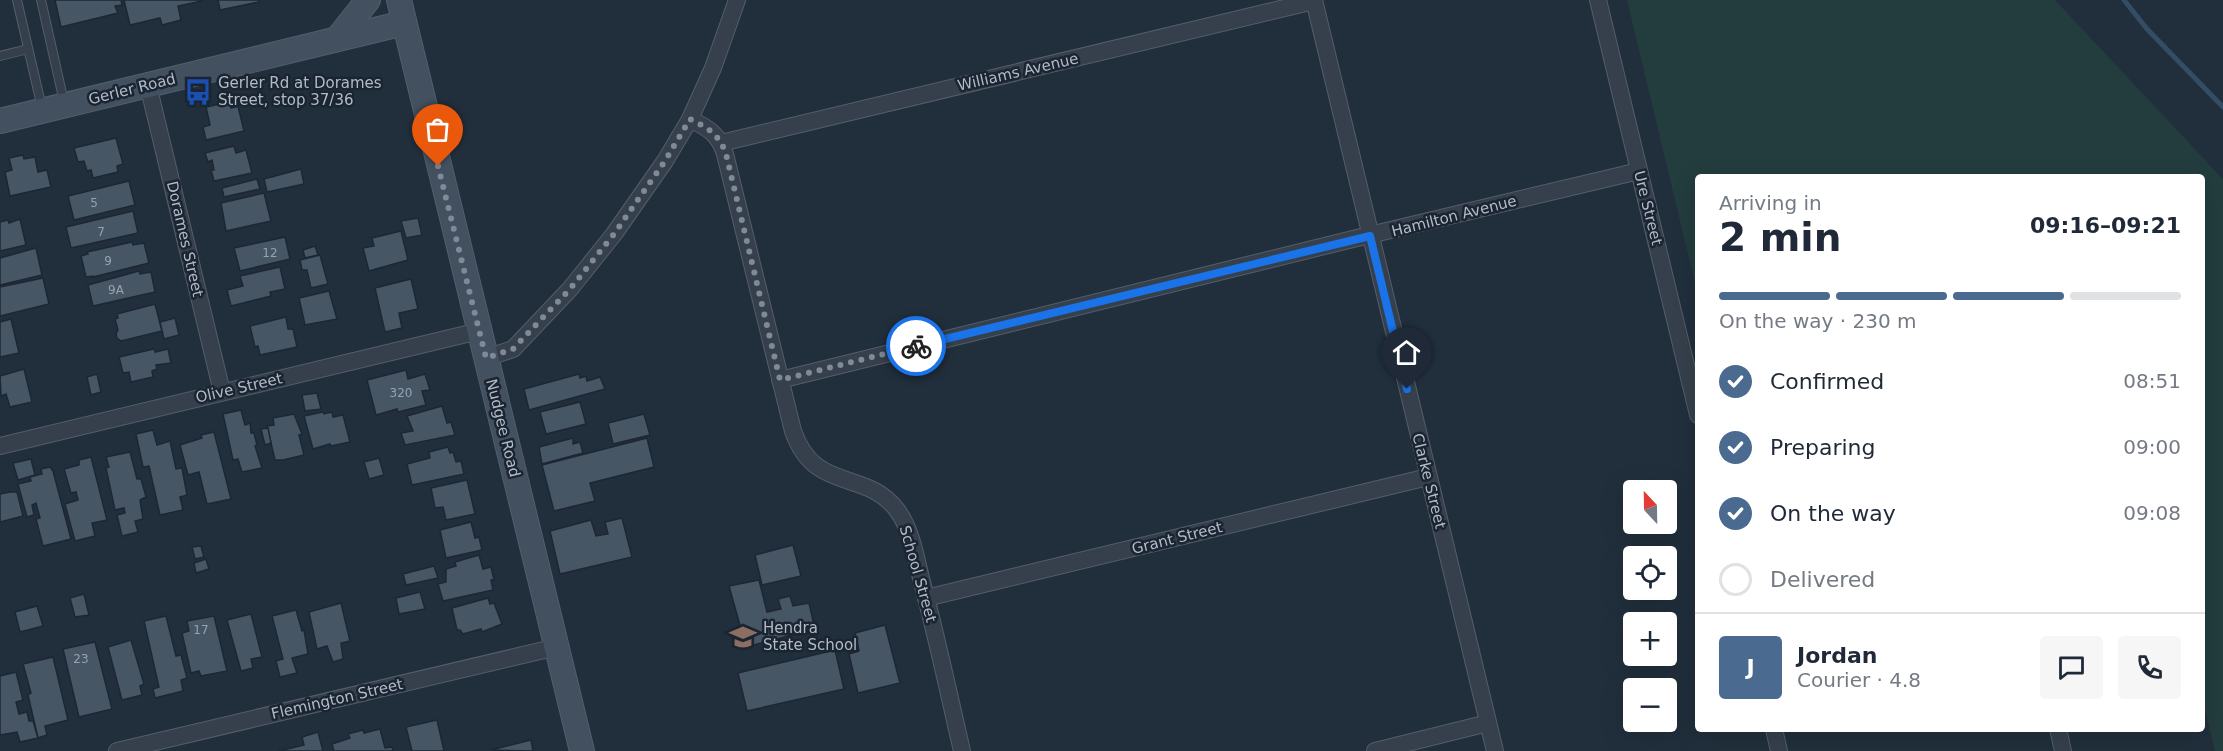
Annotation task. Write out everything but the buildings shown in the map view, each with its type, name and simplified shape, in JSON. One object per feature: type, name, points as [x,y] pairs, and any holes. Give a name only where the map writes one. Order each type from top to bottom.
[{"type":"main road","points":[[337,39],[368,0]]},
{"type":"main road","name":"Gerler Road","points":[[0,121],[337,39],[402,11]]},
{"type":"main road","name":"Nudgee Road","points":[[402,11],[582,751]]},
{"type":"street","points":[[486,358],[513,349],[570,289],[614,234],[665,161],[690,119],[713,68],[737,0]]},
{"type":"street","name":"Williams Avenue","points":[[721,143],[1314,0]]},
{"type":"street","name":"Clarke Street","points":[[1314,0],[1495,751]]},
{"type":"street","name":"Ure Street","points":[[1598,0],[1695,403]]},
{"type":"street","name":"Dorames Street","points":[[148,85],[222,392]]},
{"type":"street","points":[[690,119],[709,128],[721,143]]},
{"type":"street","name":"School Street","points":[[721,143],[797,443],[810,462],[829,475],[877,491],[898,511],[906,524],[962,751]]},
{"type":"street","name":"Hamilton Avenue","points":[[780,380],[1639,171]]},
{"type":"street","name":"Olive Street","points":[[0,446],[479,331]]},
{"type":"street","name":"Grant Street","points":[[926,598],[1428,477]]},
{"type":"street","name":"Flemington Street","points":[[117,751],[166,745],[557,647]]},
{"type":"street","points":[[1375,751],[1488,723]]},
{"type":"street","points":[[1775,732],[1779,751]]},
{"type":"street","points":[[2059,732],[2063,751]]},
{"type":"lane","points":[[16,0],[28,49],[53,108]]},
{"type":"lane","points":[[41,0],[53,108]]},
{"type":"lane","points":[[0,56],[28,49]]},
{"type":"green space","points":[[1627,0],[2055,0],[2223,179],[2223,751],[2215,751],[2205,710],[2205,174],[1695,174],[1695,283]]},
{"type":"waterway","points":[[2124,0],[2147,29],[2223,107]]},
{"type":"way so far","points":[[438,166],[486,358],[513,349],[570,289],[614,234],[665,161],[690,119],[709,128],[717,136],[726,154],[780,380],[916,346]]},
{"type":"place","name":"Gerler Rd at Dorames Street, stop 37/36","points":[[198,92]]},
{"type":"place","name":"Hendra State School","points":[[743,637]]},
{"type":"route","points":[[916,346],[1370,236],[1407,389]]}]
